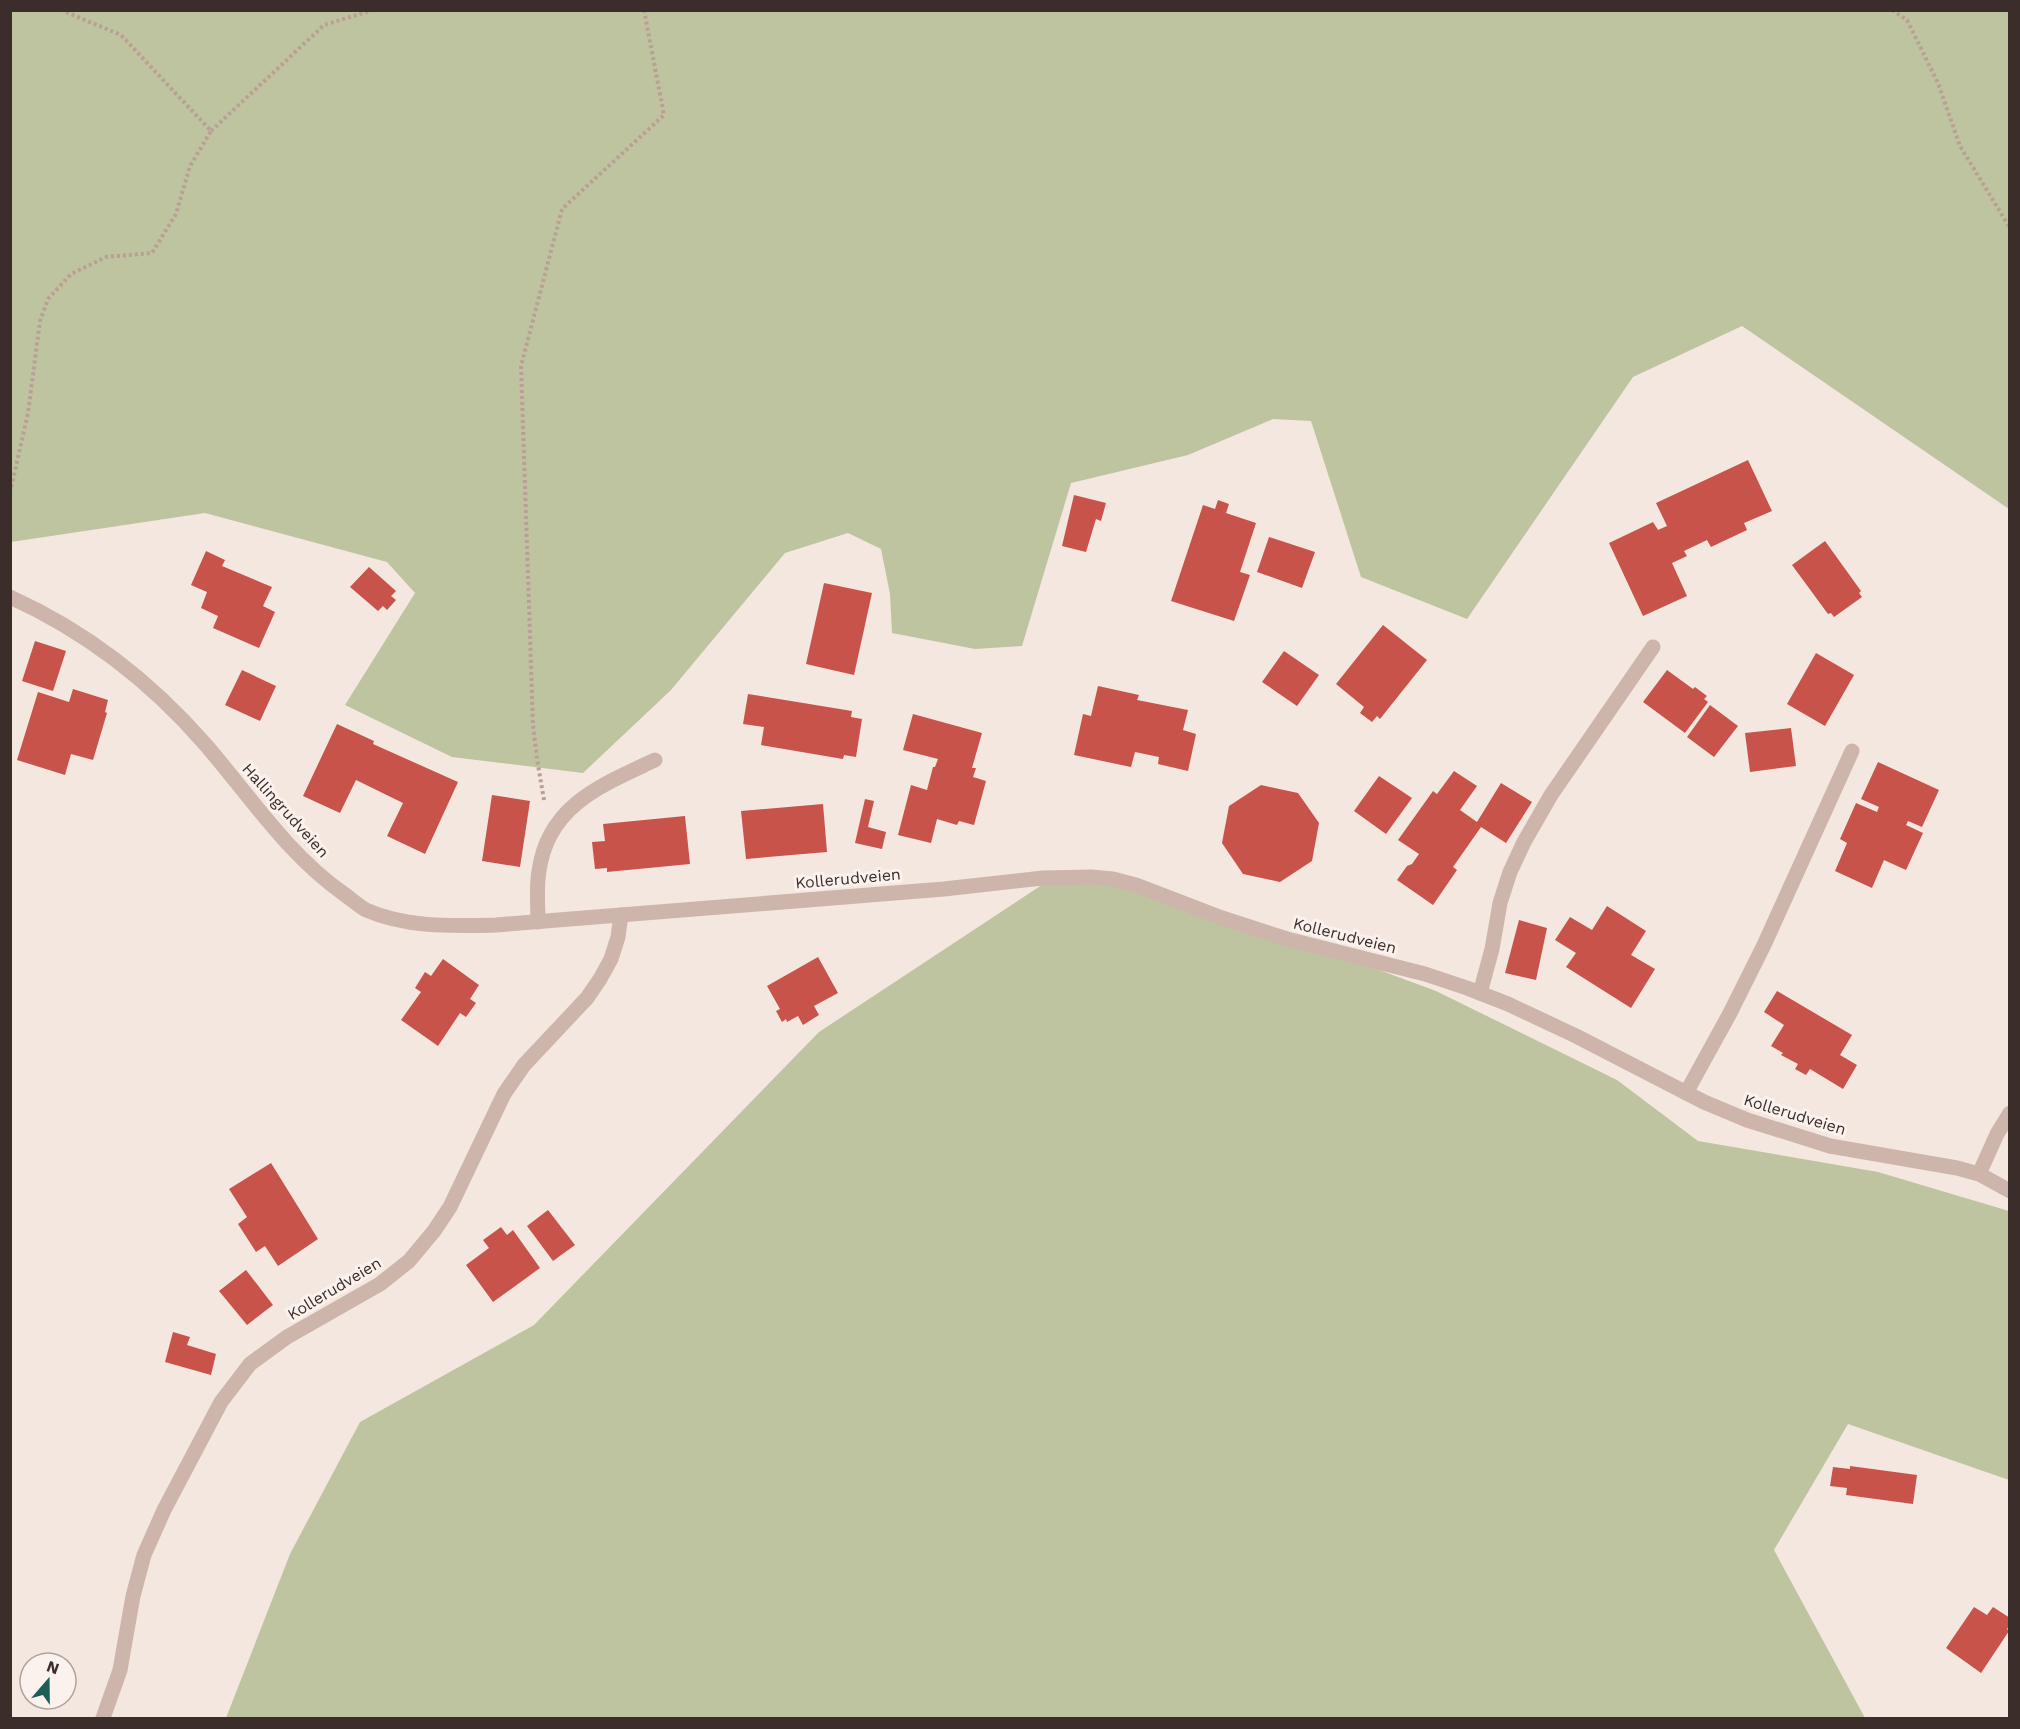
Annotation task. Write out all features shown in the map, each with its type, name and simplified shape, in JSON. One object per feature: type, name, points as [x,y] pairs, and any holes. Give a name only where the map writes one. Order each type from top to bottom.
[{"type":"street","name":"Hallingrudveien","points":[[10,597],[83,636],[133,674],[177,713],[267,821],[302,859],[334,887],[365,909],[406,923],[453,926],[621,915]]},
{"type":"street","points":[[1480,993],[1492,949],[1500,903],[1510,872],[1524,842],[1551,795],[1653,647]]},
{"type":"street","points":[[1686,1092],[1730,1015],[1755,964],[1852,751]]},
{"type":"street","points":[[538,922],[538,871],[549,837],[561,818],[579,800],[600,786],[655,760]]},
{"type":"street","name":"Kollerudveien","points":[[104,1719],[120,1670],[133,1596],[144,1555],[164,1510],[221,1402],[250,1364],[287,1337],[380,1284],[409,1262],[450,1207],[504,1094],[524,1065],[587,998],[600,979],[611,959],[618,937],[621,915],[944,889],[1043,878],[1113,879],[1136,885],[1243,925],[1332,951],[1425,974],[1480,993],[1576,1036],[1747,1120],[1830,1146],[1931,1162],[1979,1174],[2010,1191]]},
{"type":"street","points":[[1979,1174],[1997,1134],[2010,1113]]},
{"type":"path","points":[[61,10],[121,35],[211,130]]},
{"type":"path","points":[[10,493],[28,413],[40,321],[48,299],[71,274],[106,257],[152,253],[176,214],[190,166],[211,130],[324,25],[373,10]]},
{"type":"path","points":[[549,837],[533,725],[521,366],[562,209],[664,115],[644,10]]},
{"type":"path","points":[[1893,10],[1907,20],[1938,83],[1960,146],[2010,228]]},
{"type":"green space","points":[[10,11],[2009,11],[2009,509],[1742,326],[1633,377],[1467,619],[1361,577],[1311,421],[1273,419],[1188,455],[1071,483],[1022,646],[975,649],[892,633],[890,594],[881,549],[848,533],[785,553],[671,690],[583,773],[452,757],[345,705],[415,593],[387,562],[205,513],[11,542]]},
{"type":"green space","points":[[1057,875],[1138,887],[1309,944],[1436,991],[1617,1080],[1698,1141],[1878,1172],[2009,1211],[2009,1480],[1848,1424],[1774,1550],[1865,1718],[226,1718],[290,1554],[360,1422],[534,1325],[819,1032]]},
{"type":"building","points":[[1748,460],[1772,511],[1744,523],[1747,530],[1711,547],[1707,540],[1684,551],[1687,556],[1672,563],[1687,596],[1643,616],[1609,543],[1653,522],[1658,530],[1667,526],[1656,503]]},
{"type":"building","points":[[1074,495],[1106,503],[1101,521],[1096,519],[1086,552],[1062,546]]},
{"type":"building","points":[[1218,500],[1229,504],[1226,513],[1256,523],[1240,572],[1250,575],[1234,621],[1171,601],[1203,505],[1215,509]]},
{"type":"building","points":[[1269,537],[1315,552],[1302,588],[1257,572]]},
{"type":"building","points":[[1825,541],[1861,591],[1859,593],[1862,597],[1834,617],[1831,613],[1828,614],[1792,565]]},
{"type":"building","points":[[206,551],[225,560],[222,566],[272,587],[263,606],[275,612],[259,648],[213,628],[218,616],[201,608],[207,592],[191,585]]},
{"type":"building","points":[[369,567],[396,591],[391,596],[396,600],[387,610],[383,606],[378,611],[350,587]]},
{"type":"building","points":[[824,583],[872,593],[854,675],[806,664]]},
{"type":"building","points":[[1383,625],[1427,660],[1380,719],[1377,716],[1372,722],[1360,713],[1364,707],[1336,684]]},
{"type":"building","points":[[35,641],[66,651],[53,691],[22,681]]},
{"type":"building","points":[[1284,651],[1319,675],[1297,706],[1262,682]]},
{"type":"building","points":[[1816,653],[1854,675],[1825,726],[1787,704]]},
{"type":"building","points":[[242,670],[276,686],[260,721],[225,705]]},
{"type":"building","points":[[1667,670],[1707,696],[1704,699],[1708,702],[1685,733],[1643,702]]},
{"type":"building","points":[[1098,686],[1139,695],[1137,700],[1188,710],[1183,730],[1196,734],[1188,771],[1158,764],[1159,757],[1135,752],[1131,767],[1074,755],[1083,714],[1091,716]]},
{"type":"building","points":[[73,689],[108,700],[105,712],[107,713],[93,760],[71,754],[65,775],[17,760],[38,692],[69,702]]},
{"type":"building","points":[[748,694],[852,711],[851,717],[862,719],[856,757],[844,755],[843,759],[761,745],[764,727],[743,724]]},
{"type":"building","points":[[1710,705],[1738,726],[1714,757],[1687,737]]},
{"type":"building","points":[[913,714],[982,733],[972,768],[976,768],[973,777],[986,781],[974,825],[959,821],[957,825],[937,819],[931,843],[898,835],[911,785],[927,790],[933,767],[938,759],[903,750]]},
{"type":"building","points":[[337,724],[374,741],[373,744],[458,782],[425,854],[387,836],[403,803],[356,780],[340,813],[303,796]]},
{"type":"building","points":[[1791,728],[1796,766],[1750,772],[1745,733]]},
{"type":"building","points":[[1878,762],[1939,790],[1922,827],[1908,821],[1906,825],[1923,833],[1906,870],[1884,860],[1872,888],[1835,871],[1847,843],[1840,839],[1856,803],[1877,812],[1879,807],[1861,799]]},
{"type":"building","points":[[1454,771],[1477,786],[1460,810],[1477,822],[1501,783],[1532,802],[1506,843],[1481,827],[1453,867],[1457,870],[1433,905],[1397,880],[1419,854],[1398,840],[1433,791],[1437,794]]},
{"type":"building","points":[[1379,776],[1412,798],[1386,834],[1354,811]]},
{"type":"building","points":[[1261,785],[1298,793],[1319,823],[1312,861],[1280,882],[1243,874],[1222,843],[1229,806]]},
{"type":"building","points":[[492,795],[530,801],[520,867],[482,861]]},
{"type":"building","points":[[865,799],[874,801],[868,827],[886,832],[882,849],[855,843]]},
{"type":"building","points":[[823,804],[827,852],[746,859],[741,811]]},
{"type":"building","points":[[685,816],[690,864],[607,872],[607,868],[595,869],[592,842],[605,841],[603,824]]},
{"type":"building","points":[[1607,906],[1646,931],[1631,955],[1655,969],[1631,1008],[1566,967],[1576,953],[1555,940],[1570,917],[1592,930]]},
{"type":"building","points":[[1519,920],[1547,928],[1536,980],[1505,973]]},
{"type":"building","points":[[818,957],[838,993],[814,1006],[819,1015],[803,1025],[798,1016],[782,1022],[776,1011],[780,1009],[767,986]]},
{"type":"building","points":[[443,959],[479,985],[470,999],[476,1003],[466,1017],[460,1013],[438,1046],[401,1020],[421,992],[415,988],[425,972],[431,976]]},
{"type":"building","points":[[1777,991],[1852,1035],[1840,1055],[1857,1065],[1843,1089],[1810,1069],[1806,1075],[1795,1069],[1798,1064],[1781,1055],[1783,1053],[1771,1046],[1784,1025],[1764,1012]]},
{"type":"building","points":[[271,1163],[318,1239],[278,1266],[265,1246],[256,1252],[238,1224],[247,1217],[229,1189]]},
{"type":"building","points":[[548,1210],[575,1245],[553,1261],[527,1226]]},
{"type":"building","points":[[501,1227],[507,1235],[513,1230],[540,1268],[493,1302],[466,1265],[489,1248],[483,1240]]},
{"type":"building","points":[[246,1270],[273,1305],[247,1325],[219,1291]]},
{"type":"building","points":[[173,1332],[190,1337],[187,1345],[216,1354],[211,1375],[165,1362]]},
{"type":"building","points":[[1850,1466],[1917,1475],[1913,1504],[1846,1495],[1847,1488],[1830,1486],[1833,1467],[1850,1469]]},
{"type":"building","points":[[1974,1607],[1987,1615],[1993,1607],[2010,1618],[2010,1625],[2007,1629],[2009,1631],[1981,1673],[1946,1648]]}]
